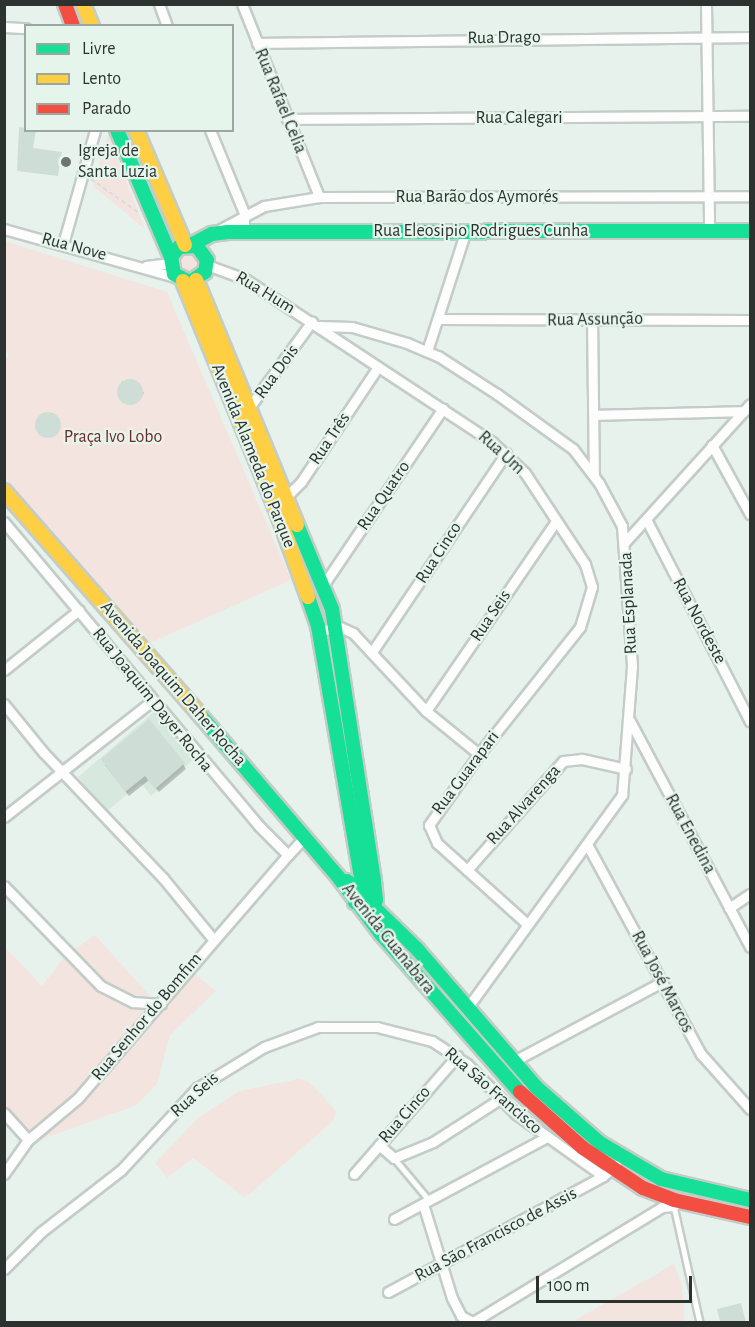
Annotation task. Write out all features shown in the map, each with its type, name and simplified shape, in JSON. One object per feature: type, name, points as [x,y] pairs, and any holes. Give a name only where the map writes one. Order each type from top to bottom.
[{"type":"street","points":[[65,4],[72,24]]},
{"type":"street","points":[[83,4],[91,24]]},
{"type":"street","points":[[159,4],[166,24]]},
{"type":"street","name":"Rua Rafael Celia","points":[[242,4],[319,197]]},
{"type":"street","points":[[706,4],[710,196],[708,231]]},
{"type":"street","points":[[4,27],[24,28]]},
{"type":"street","name":"Rua Drago","points":[[257,43],[750,36]]},
{"type":"street","name":"Rua Calegari","points":[[287,119],[750,116]]},
{"type":"street","points":[[63,244],[94,132]]},
{"type":"street","name":"Avenida Alameda do Parque","points":[[118,132],[171,260],[186,280],[250,409],[324,584],[335,627],[370,847],[371,911]]},
{"type":"street","points":[[137,132],[188,245],[206,260]]},
{"type":"street","points":[[211,132],[244,213],[244,232]]},
{"type":"street","name":"Rua Barão dos Aymorés","points":[[212,234],[244,213],[291,200],[319,197],[750,196]]},
{"type":"street","name":"Rua Nove","points":[[4,229],[143,266]]},
{"type":"street","name":"Rua Eleosipio Rodrigues Cunha","points":[[212,234],[244,232],[750,231]]},
{"type":"street","points":[[428,351],[465,233]]},
{"type":"street","points":[[143,266],[171,260],[188,245],[212,234]]},
{"type":"street","points":[[143,266],[186,280],[206,260],[212,234]]},
{"type":"street","name":"Rua Hum","points":[[206,260],[245,279],[316,324]]},
{"type":"street","name":"Avenida Alameda do Parque","points":[[186,280],[237,419],[275,506],[320,632],[358,897]]},
{"type":"street","name":"Rua Assunção","points":[[439,319],[750,320]]},
{"type":"street","points":[[592,319],[596,415],[594,475]]},
{"type":"street","name":"Rua Esplanada","points":[[316,324],[352,327],[428,351],[543,426],[573,449],[594,475],[617,514],[625,542],[633,666],[626,769],[618,803],[467,1008]]},
{"type":"street","name":"Rua Um","points":[[316,324],[443,408],[506,453],[525,473],[585,564],[592,587],[586,613],[571,639]]},
{"type":"street","name":"Rua Dois","points":[[237,419],[250,409],[316,324]]},
{"type":"street","points":[[344,344],[352,327]]},
{"type":"street","name":"Rua Três","points":[[275,506],[287,498],[378,367]]},
{"type":"street","name":"Rua Quatro","points":[[324,584],[443,408]]},
{"type":"street","points":[[596,415],[747,408]]},
{"type":"street","points":[[625,542],[647,521],[747,408]]},
{"type":"street","points":[[712,445],[750,514]]},
{"type":"street","name":"Rua Cinco","points":[[372,652],[506,453]]},
{"type":"street","name":"Avenida Joaquim Daher Rocha","points":[[4,490],[156,662],[339,878]]},
{"type":"street","name":"Rua Seis","points":[[426,711],[556,521]]},
{"type":"street","name":"Rua Nordeste","points":[[647,521],[750,721]]},
{"type":"street","name":"Rua Joaquim Dayer Rocha","points":[[4,522],[152,701],[288,855]]},
{"type":"street","points":[[4,670],[78,610]]},
{"type":"street","points":[[320,632],[335,627],[346,629],[372,652],[426,711],[478,754]]},
{"type":"street","name":"Rua Guarapari","points":[[527,924],[437,843],[429,825],[478,754],[571,639]]},
{"type":"street","points":[[4,817],[152,701]]},
{"type":"street","points":[[4,704],[63,772],[163,878],[213,939]]},
{"type":"street","name":"Rua Enedina","points":[[630,721],[750,947]]},
{"type":"street","name":"Rua Alvarenga","points":[[467,870],[563,761],[582,759],[626,769]]},
{"type":"street","points":[[288,855],[304,838]]},
{"type":"street","name":"Rua José Marcos","points":[[588,846],[701,1054],[750,1109]]},
{"type":"street","name":"Rua Senhor do Bomfim","points":[[4,1174],[28,1140],[78,1098],[161,1004],[213,939],[288,855]]},
{"type":"street","name":"Avenida Guanabara","points":[[339,878],[467,1008],[512,1062],[612,1168],[750,1200]]},
{"type":"street","points":[[4,886],[101,986],[133,1002],[161,1004]]},
{"type":"street","points":[[729,908],[750,894]]},
{"type":"street","name":"Avenida Guanabara","points":[[371,911],[509,1082],[554,1124],[642,1188],[674,1203],[750,1217]]},
{"type":"street","points":[[512,1062],[662,982]]},
{"type":"street","name":"Rua Seis","points":[[4,1269],[41,1232],[121,1170],[197,1088],[245,1057],[299,1032],[338,1025],[377,1027],[432,1041]]},
{"type":"street","name":"Rua São Francisco","points":[[432,1041],[457,1056],[500,1099],[547,1137],[612,1168]]},
{"type":"street","name":"Rua Cinco","points":[[354,1173],[457,1056]]},
{"type":"street","points":[[379,1145],[394,1158],[433,1142],[500,1099]]},
{"type":"street","points":[[4,1113],[28,1140]]},
{"type":"street","points":[[394,1219],[547,1137]]},
{"type":"street","name":"Rua São Francisco de Assis","points":[[388,1292],[612,1168]]},
{"type":"street","points":[[427,1203],[440,1264],[452,1298],[464,1320],[481,1319],[656,1210],[674,1203],[677,1184]]},
{"type":"lane","points":[[394,1158],[427,1203]]},
{"type":"lane","points":[[674,1203],[700,1323]]},
{"type":"path","points":[[83,174],[140,213]]},
{"type":"shaded area","points":[[155,711],[195,758],[151,796],[141,783],[106,812],[78,777]]},
{"type":"green space","points":[[108,134],[145,229],[93,186]]},
{"type":"green space","name":"Praça Ivo Lobo","points":[[5,241],[167,292],[291,580],[150,643],[14,488],[4,476],[4,358],[9,356],[4,346]]},
{"type":"green space","points":[[190,253],[197,256],[200,263],[197,270],[190,273],[183,270],[180,263],[183,256]]},
{"type":"green space","points":[[95,935],[160,1007],[192,972],[216,991],[170,1035],[157,1084],[135,1106],[39,1140],[19,1135],[5,1115],[4,946],[42,986],[65,956]]},
{"type":"green space","points":[[298,1079],[308,1081],[323,1096],[336,1112],[333,1121],[244,1197],[193,1158],[167,1178],[155,1163],[199,1117],[239,1091]]},
{"type":"green space","points":[[674,1264],[682,1286],[685,1322],[572,1322]]},
{"type":"building","points":[[19,127],[24,128],[24,132],[36,132],[33,148],[62,152],[58,176],[17,171]]},
{"type":"building","points":[[130,379],[139,383],[143,392],[139,401],[130,405],[121,401],[117,392],[121,383]]},
{"type":"building","points":[[48,412],[57,416],[61,425],[57,434],[48,438],[39,434],[35,425],[39,416]]},
{"type":"building","points":[[149,719],[185,763],[155,789],[145,776],[125,792],[101,759]]},
{"type":"building","points":[[741,1303],[746,1322],[716,1322],[720,1321],[717,1309]]},
{"type":"traffic: fast","points":[[118,132],[171,257]]},
{"type":"traffic: fast","points":[[191,245],[212,234],[228,232],[750,231]]},
{"type":"traffic: fast","points":[[197,246],[207,260],[205,272],[190,282],[174,274],[171,257],[179,247],[197,246]]},
{"type":"traffic: fast","points":[[297,525],[332,609],[374,881],[376,900],[369,916]]},
{"type":"traffic: fast","points":[[308,597],[318,626],[361,878],[361,892],[355,902]]},
{"type":"traffic: fast","points":[[200,715],[339,878],[381,934],[520,1092]]},
{"type":"traffic: fast","points":[[347,881],[417,949],[536,1087],[600,1143],[661,1179],[750,1200]]},
{"type":"traffic: slow","points":[[83,4],[91,24]]},
{"type":"traffic: slow","points":[[137,132],[185,245]]},
{"type":"traffic: slow","points":[[196,280],[297,525]]},
{"type":"traffic: slow","points":[[183,281],[275,506],[308,597]]},
{"type":"traffic: slow","points":[[4,491],[200,715]]},
{"type":"traffic: jam","points":[[65,4],[72,24]]},
{"type":"traffic: jam","points":[[520,1092],[583,1148],[643,1188],[674,1200],[750,1217]]},
{"type":"place","name":"Igreja de Santa Luzia","points":[[66,162]]}]
